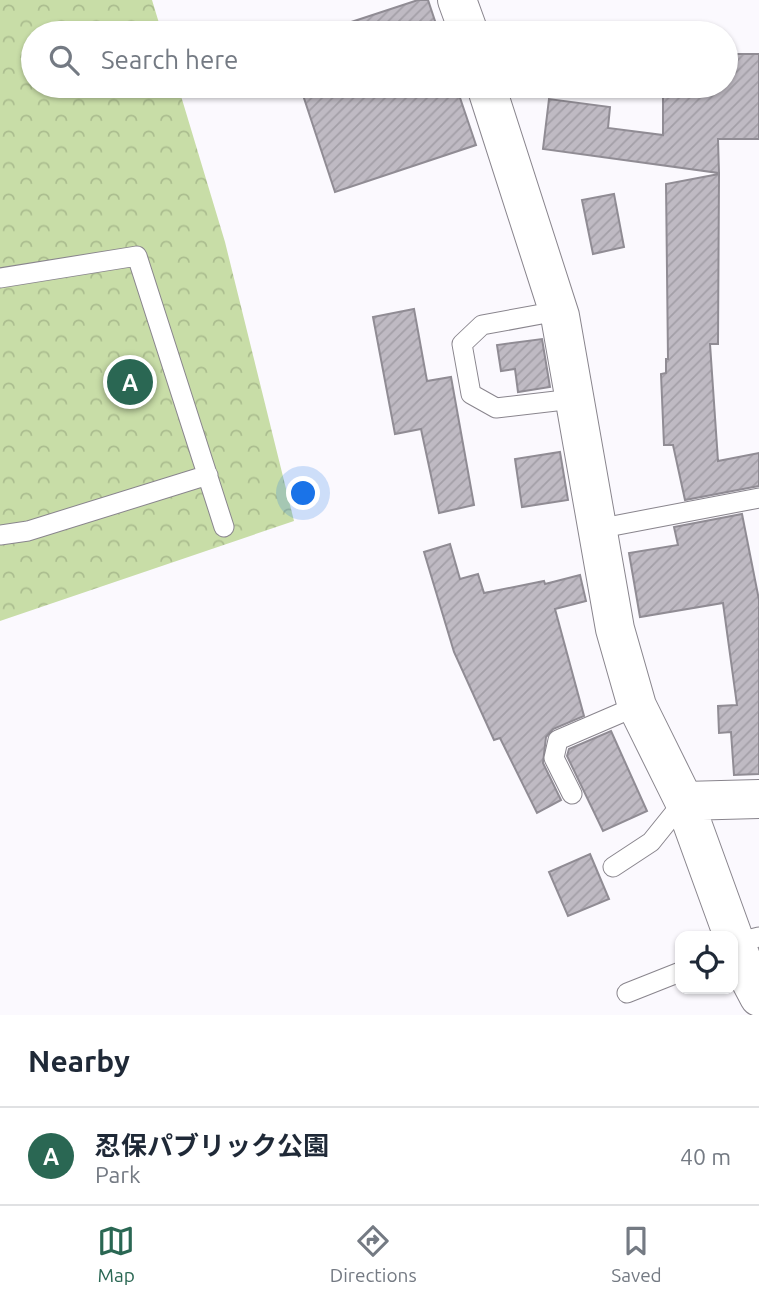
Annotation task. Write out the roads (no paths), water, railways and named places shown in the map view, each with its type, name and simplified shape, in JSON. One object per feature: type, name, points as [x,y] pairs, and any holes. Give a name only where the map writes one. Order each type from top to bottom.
[{"type":"street","points":[[457,0],[464,21]]},
{"type":"street","points":[[490,98],[558,311],[615,629],[637,706],[684,801],[734,931]]},
{"type":"street","points":[[684,801],[759,799]]},
{"type":"street","points":[[738,942],[749,978],[759,997]]},
{"type":"lane","points":[[0,278],[137,256],[224,527]]},
{"type":"lane","points":[[558,311],[482,325],[462,344],[471,394],[496,408],[573,399]]},
{"type":"lane","points":[[0,535],[28,531],[208,475]]},
{"type":"lane","points":[[597,529],[759,498]]},
{"type":"lane","points":[[572,794],[554,758],[558,740],[637,706]]},
{"type":"lane","points":[[613,867],[651,842],[684,801]]},
{"type":"lane","points":[[627,993],[675,974]]},
{"type":"place","name":"忍保パブリック公園","points":[[130,382]]}]
